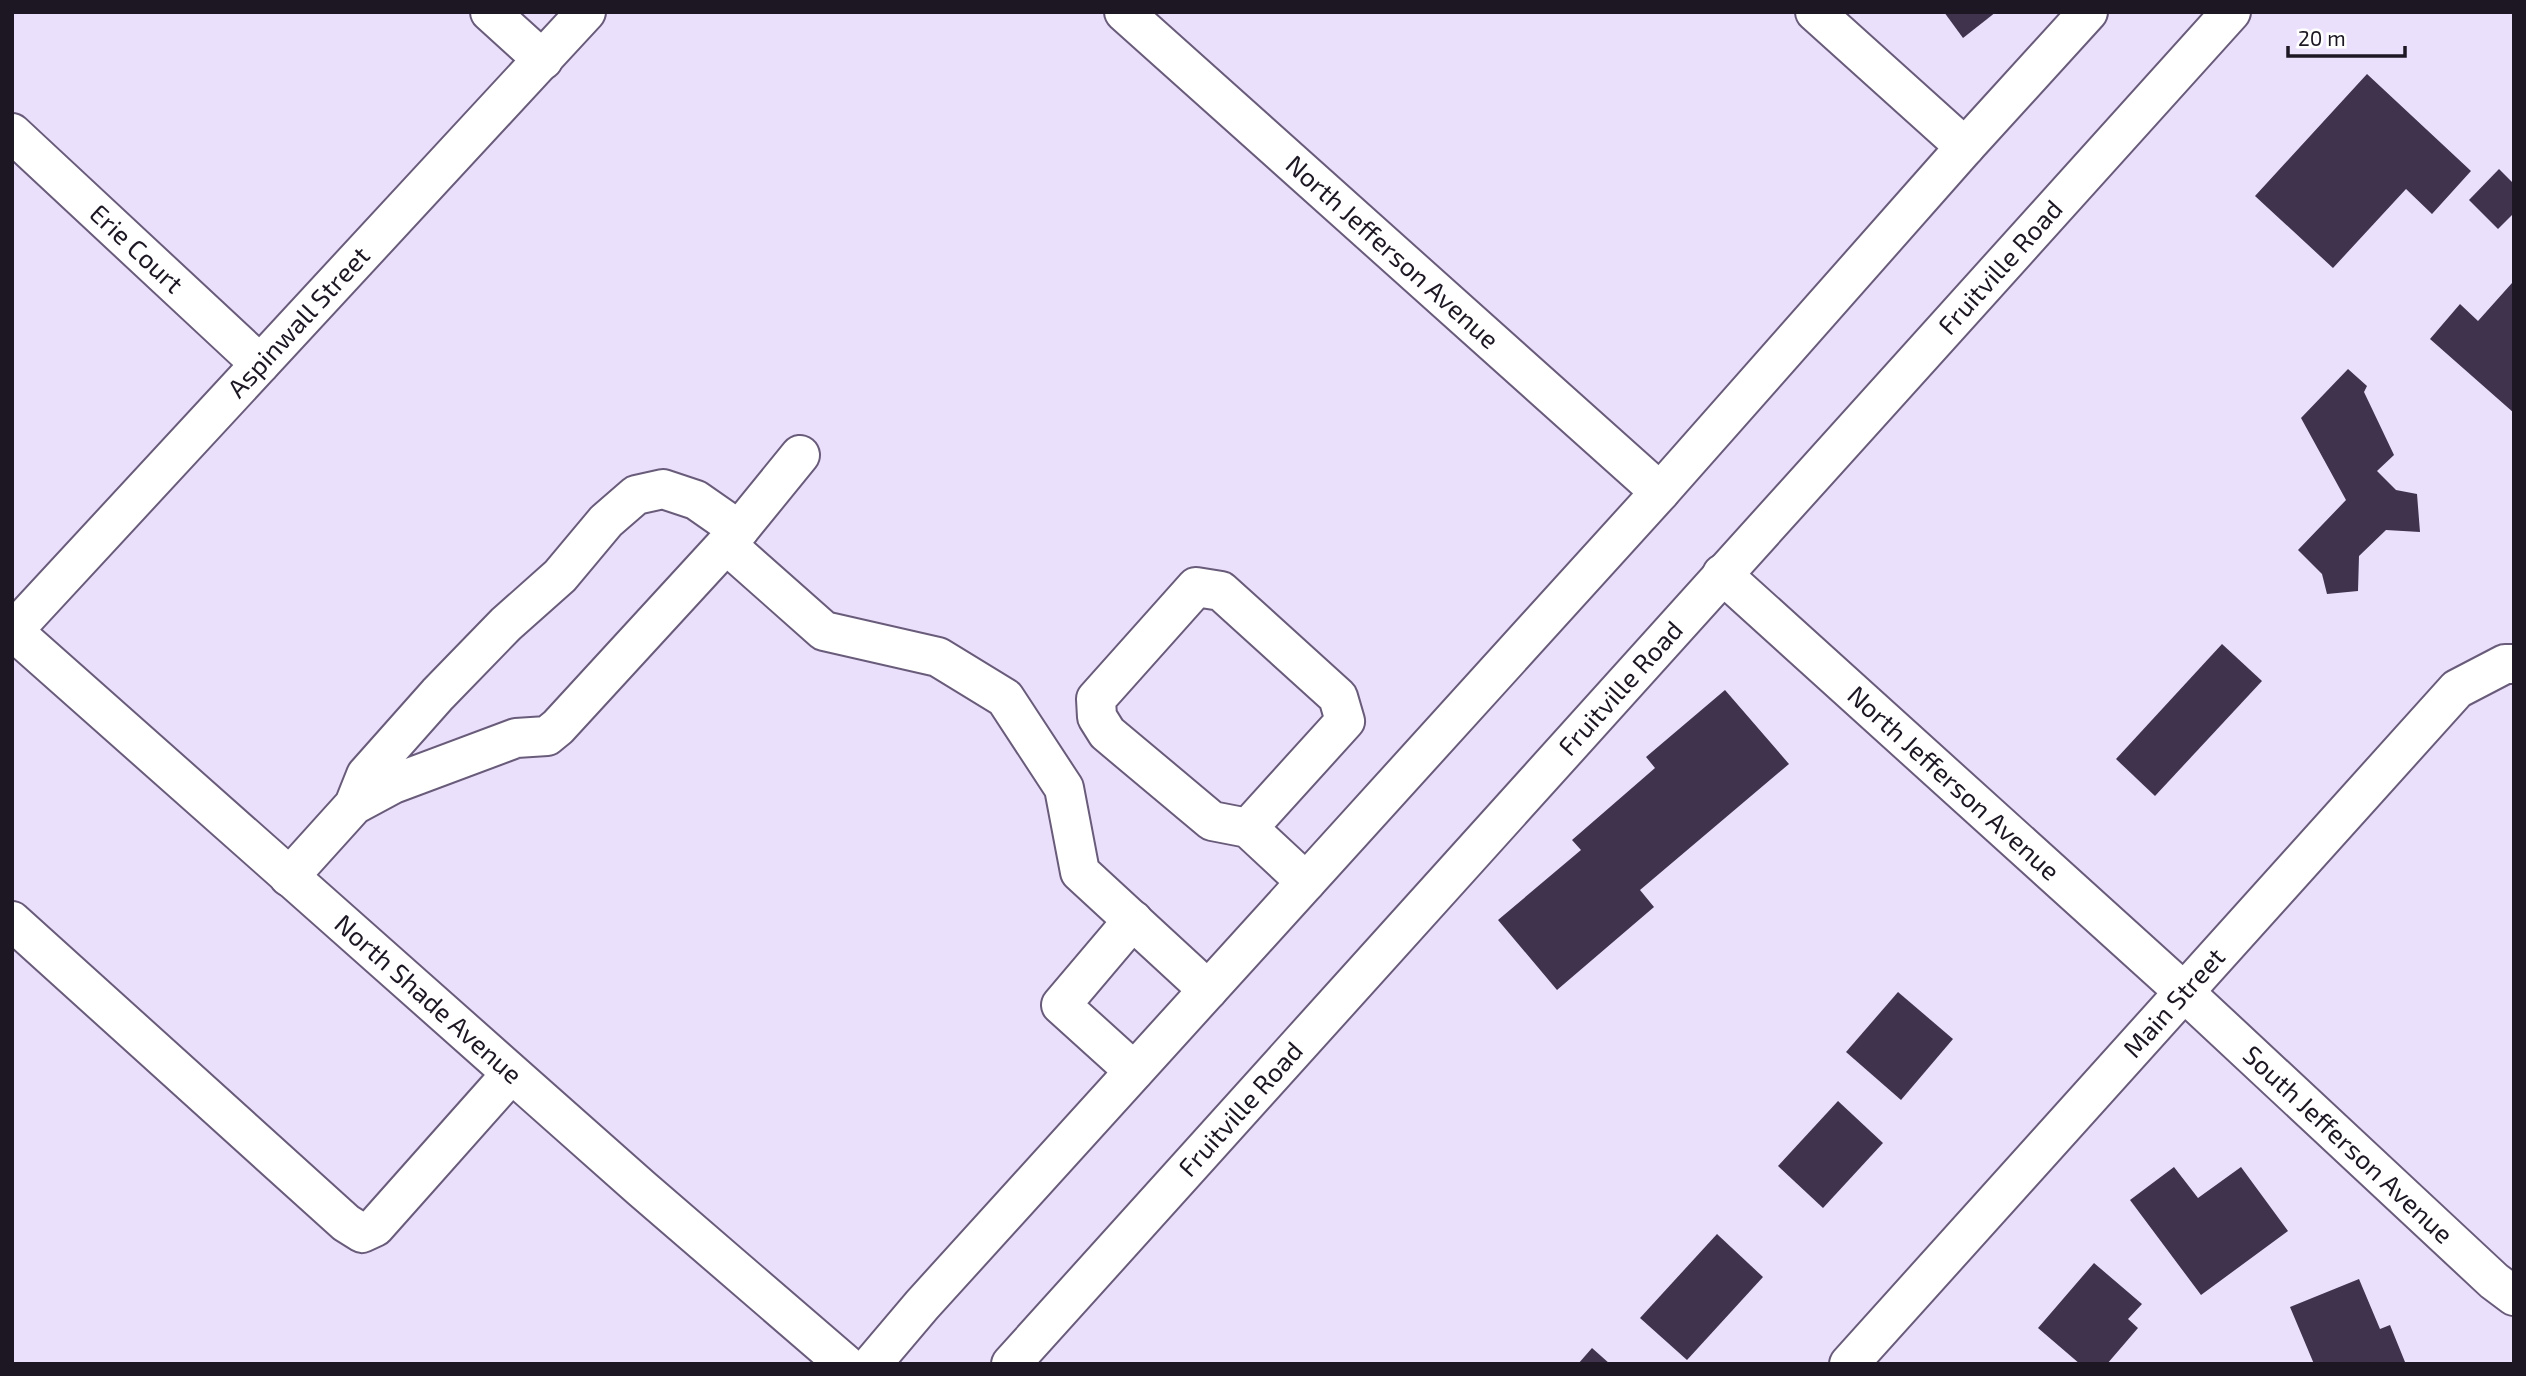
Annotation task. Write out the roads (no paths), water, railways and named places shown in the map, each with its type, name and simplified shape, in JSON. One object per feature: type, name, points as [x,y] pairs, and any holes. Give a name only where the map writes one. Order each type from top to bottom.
[{"type":"street","points":[[490,12],[543,60]]},
{"type":"street","name":"Aspinwall Street","points":[[13,632],[586,12]]},
{"type":"street","name":"North Jefferson Avenue","points":[[1124,12],[1660,492]]},
{"type":"street","points":[[1815,12],[1965,147]]},
{"type":"street","points":[[872,1364],[922,1305],[1660,492],[2088,12]]},
{"type":"street","name":"Fruitville Road","points":[[1011,1364],[2231,12]]},
{"type":"street","name":"Erie Court","points":[[12,133],[260,364]]},
{"type":"street","points":[[289,877],[354,805],[393,784],[516,738],[547,736],[558,727],[733,538],[800,454]]},
{"type":"street","points":[[354,805],[366,775],[438,694],[506,624],[560,576],[606,521],[636,495],[663,489],[696,500],[824,631],[938,657],[1005,698],[1064,788],[1080,872],[1208,990]]},
{"type":"street","name":"North Jefferson Avenue","points":[[1722,574],[2183,991]]},
{"type":"street","points":[[1248,828],[1345,721],[1338,697],[1221,591],[1196,587],[1096,699],[1097,717],[1107,733],[1212,821],[1248,828],[1306,882]]},
{"type":"street","name":"North Shade Avenue","points":[[13,632],[511,1074],[845,1364]]},
{"type":"street","name":"Main Street","points":[[1849,1364],[2457,689],[2505,664],[2514,664]]},
{"type":"street","points":[[1133,920],[1061,1005],[1134,1071]]},
{"type":"street","points":[[12,921],[346,1223],[362,1233],[375,1227],[511,1074]]},
{"type":"street","name":"South Jefferson Avenue","points":[[2183,991],[2484,1272],[2514,1296]]}]
